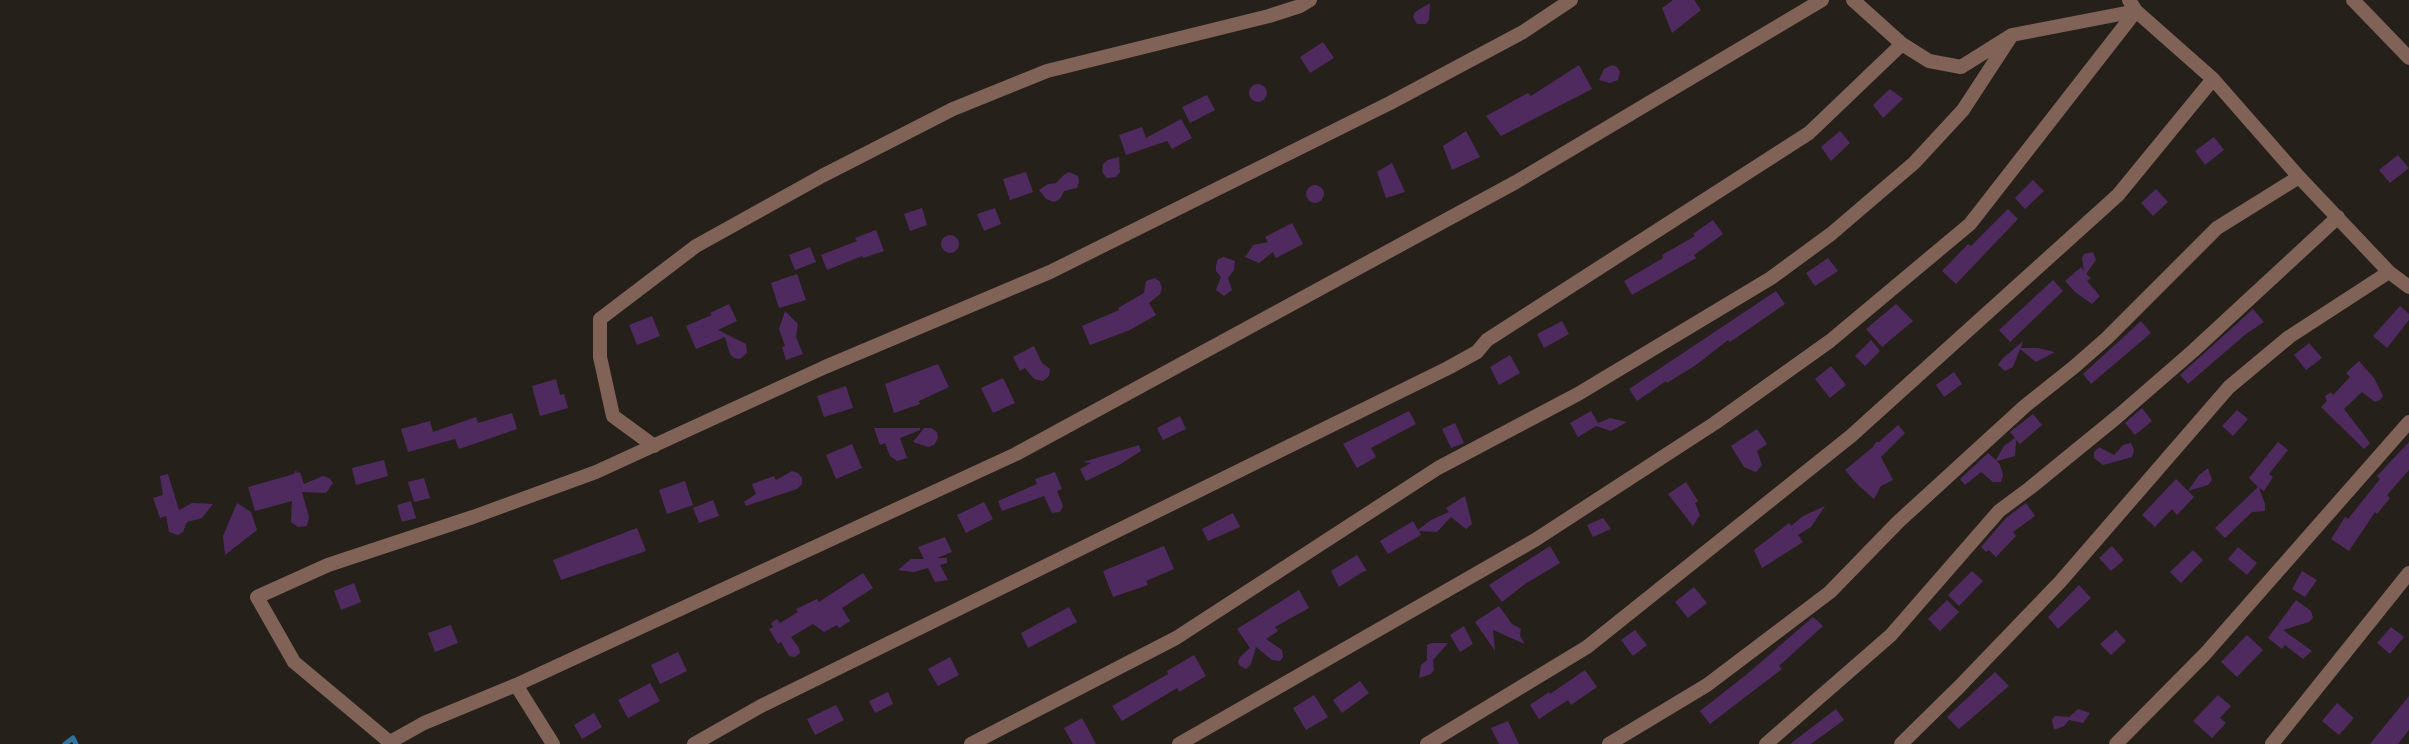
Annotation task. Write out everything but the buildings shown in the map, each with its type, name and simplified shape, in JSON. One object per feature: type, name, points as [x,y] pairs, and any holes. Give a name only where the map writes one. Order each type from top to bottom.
[{"type":"street","points":[[654,446],[613,416],[600,357],[600,319],[696,246],[821,176],[953,109],[1047,71],[1269,16],[1310,0]]},
{"type":"street","points":[[1570,0],[1523,32],[1390,103],[1062,266],[825,367],[596,471],[328,565],[257,597],[295,662],[391,743],[424,723],[516,685],[1016,454],[1516,182],[1822,0]]},
{"type":"street","points":[[1853,0],[1902,44],[1928,61],[1961,67],[2012,35],[2132,5]]},
{"type":"street","points":[[2353,0],[2409,58]]},
{"type":"street","points":[[2132,5],[2213,79],[2299,177],[2389,272],[2409,287]]},
{"type":"street","points":[[1179,744],[1535,540],[1715,424],[1830,341],[1970,224],[2132,5]]},
{"type":"street","points":[[971,744],[1176,638],[1438,468],[1578,394],[1771,278],[1830,234],[1914,163],[1963,110],[2012,35]]},
{"type":"street","points":[[694,744],[761,706],[1477,352],[1487,340],[1809,133],[1902,44]]},
{"type":"street","points":[[1427,744],[1587,647],[1851,436],[2118,195],[2213,79]]},
{"type":"street","points":[[1609,744],[1707,685],[1830,592],[1898,522],[2015,415],[2107,338],[2217,228],[2299,177]]},
{"type":"street","points":[[1766,744],[1891,635],[1999,511],[2117,417],[2338,217]]},
{"type":"street","points":[[1901,744],[2060,582],[2229,387],[2289,337],[2389,272]]},
{"type":"street","points":[[2116,744],[2205,654],[2409,422]]},
{"type":"street","points":[[2272,744],[2409,573]]},
{"type":"street","points":[[516,685],[553,744]]},
{"type":"waterway","points":[[65,744],[73,738],[76,744]]}]
